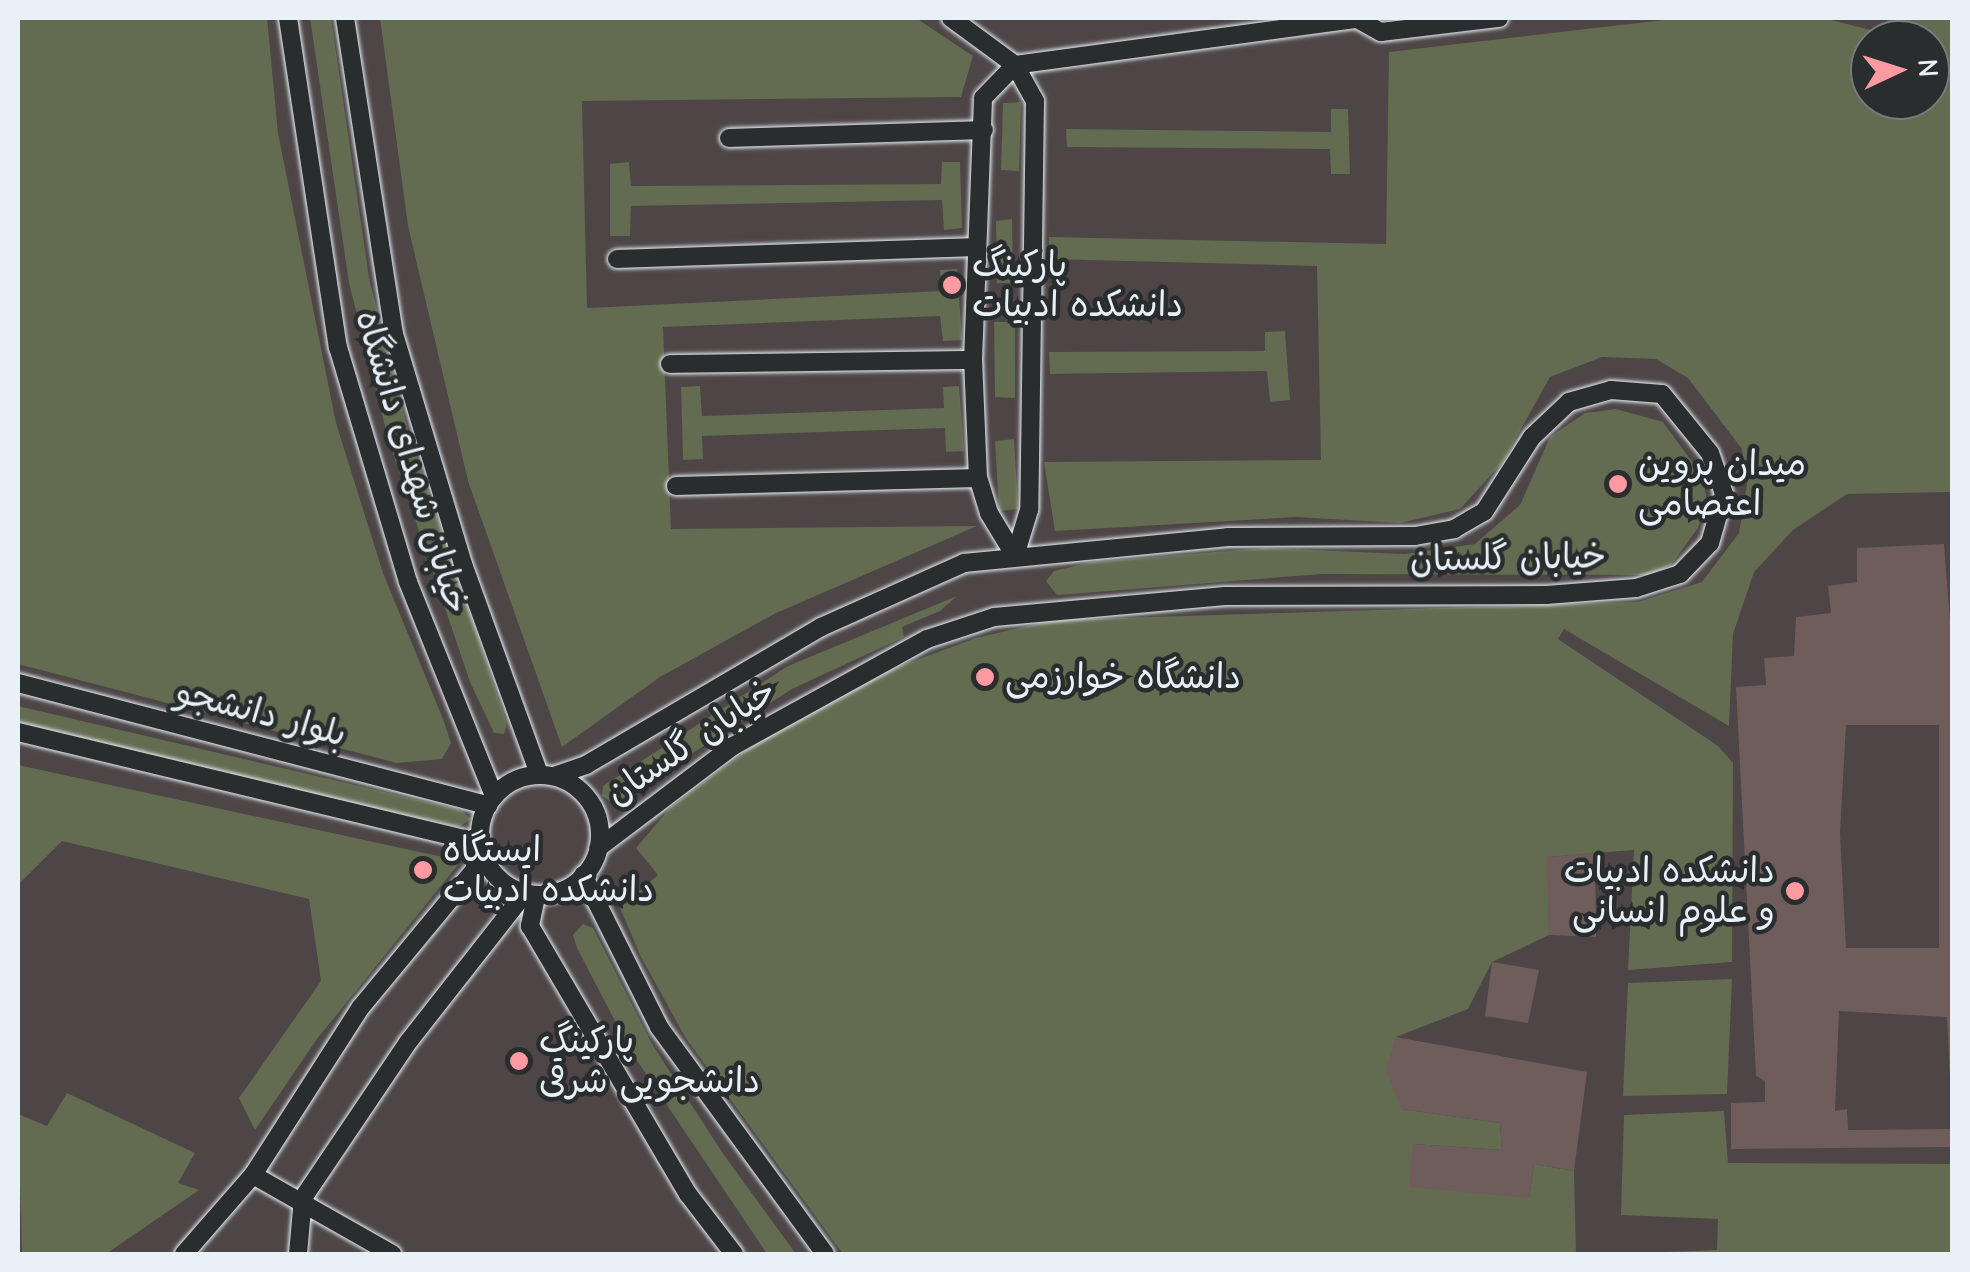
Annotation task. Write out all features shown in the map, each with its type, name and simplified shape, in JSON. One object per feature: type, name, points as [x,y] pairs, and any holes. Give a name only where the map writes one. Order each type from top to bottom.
[{"type":"lane","name":"خیابان شهدای دانشگاه","points":[[288,18],[338,347],[408,582],[491,801]]},
{"type":"lane","name":"خیابان شهدای دانشگاه","points":[[345,18],[394,334],[463,564],[546,775]]},
{"type":"lane","points":[[951,18],[1015,65],[1036,101],[1029,510],[1015,556]]},
{"type":"lane","points":[[1015,556],[988,513],[978,478],[974,360],[983,98],[1015,65],[1360,19],[1381,32],[1499,18]]},
{"type":"lane","points":[[730,138],[984,130]]},
{"type":"lane","points":[[617,259],[976,247]]},
{"type":"lane","points":[[670,364],[974,360]]},
{"type":"lane","name":"خیابان گلستان","points":[[546,775],[586,765],[821,627],[964,563],[1228,537],[1416,536],[1454,529],[1484,512],[1532,438],[1569,402],[1611,390],[1662,394],[1710,454],[1724,494],[1710,543],[1680,574],[1636,588],[1546,595],[1224,596],[994,617],[927,638],[732,746],[598,848]]},
{"type":"lane","points":[[676,486],[978,478]]},
{"type":"lane","name":"بلوار دانشجو","points":[[18,683],[491,801]]},
{"type":"lane","name":"بلوار دانشجو","points":[[18,732],[484,850]]},
{"type":"lane","points":[[184,1254],[254,1175],[361,1007],[484,850],[491,801],[509,783],[546,775],[591,803],[598,848],[583,876],[564,890],[531,895],[498,877],[484,850]]},
{"type":"lane","points":[[583,876],[659,1027],[825,1254]]},
{"type":"lane","points":[[298,1254],[303,1198],[409,1041],[531,895]]},
{"type":"lane","points":[[531,895],[530,926],[688,1194],[734,1254]]},
{"type":"lane","points":[[254,1175],[303,1198],[392,1254]]},
{"type":"shaded area","name":"دانشگاه خوارزمی","points":[[18,18],[1952,18],[1952,1254],[18,1254]]},
{"type":"green space","points":[[18,18],[267,18],[278,133],[336,423],[383,573],[451,743],[442,759],[397,763],[18,664]]},
{"type":"green space","points":[[310,18],[331,18],[369,278],[409,434],[507,724],[504,734],[494,733],[470,682],[389,442],[349,283]]},
{"type":"green space","points":[[380,18],[916,18],[973,56],[961,97],[582,101],[587,308],[941,291],[940,270],[957,269],[962,340],[943,341],[940,316],[663,327],[671,529],[977,526],[774,614],[660,677],[562,747],[468,481],[408,226]]},
{"type":"green space","points":[[1681,18],[1823,18],[1850,25],[1850,120],[1950,120],[1950,20],[1888,20],[1952,18],[1952,492],[1847,494],[1793,530],[1754,572],[1733,634],[1729,726],[1564,629],[1558,639],[1718,746],[1733,763],[1732,962],[1628,970],[1634,850],[1548,857],[1549,935],[1492,962],[1468,1009],[1396,1037],[1401,1109],[1500,1123],[1502,1150],[1413,1144],[1529,1198],[1534,1164],[1574,1171],[1576,1254],[843,1254],[685,1037],[641,957],[620,908],[658,875],[636,848],[671,807],[775,729],[895,668],[976,638],[1054,620],[1638,602],[1702,582],[1739,533],[1747,485],[1742,449],[1688,378],[1656,359],[1602,357],[1550,377],[1502,463],[1460,509],[1400,523],[1296,517],[1055,531],[1044,462],[1321,460],[1317,266],[1049,259],[1049,237],[1386,244],[1389,52]]},
{"type":"green space","points":[[1021,102],[1019,171],[1001,170],[1003,103]]},
{"type":"green space","points":[[1331,109],[1348,109],[1350,174],[1331,174],[1330,149],[1067,147],[1066,129],[1331,132]]},
{"type":"green space","points":[[629,162],[631,186],[941,184],[942,162],[960,162],[962,228],[944,230],[942,200],[631,206],[630,236],[610,236],[610,164]]},
{"type":"green space","points":[[1012,219],[1013,283],[997,283],[996,221]]},
{"type":"green space","points":[[994,322],[1015,322],[1015,398],[995,397]]},
{"type":"green space","points":[[1285,331],[1290,400],[1270,402],[1267,371],[1050,374],[1049,352],[1265,351],[1265,332]]},
{"type":"green space","points":[[700,386],[702,416],[944,408],[943,387],[959,386],[964,451],[946,452],[945,428],[702,436],[703,459],[683,460],[681,387]]},
{"type":"green space","points":[[1616,409],[1663,422],[1702,475],[1707,500],[1698,528],[1671,565],[1648,575],[1322,574],[1057,595],[1046,581],[1054,571],[1092,562],[1265,548],[1405,554],[1475,544],[1520,505],[1550,437],[1585,413]]},
{"type":"green space","points":[[1014,439],[1018,509],[999,511],[995,441]]},
{"type":"green space","points":[[957,596],[940,611],[902,627],[904,637],[792,689],[614,804],[602,796],[603,786],[788,666]]},
{"type":"green space","points":[[18,706],[461,810],[471,819],[459,827],[207,771],[18,722]]},
{"type":"green space","points":[[18,765],[461,861],[317,1039],[255,1130],[239,1098],[321,981],[309,899],[62,841],[18,885]]},
{"type":"green space","points":[[583,924],[593,928],[652,1044],[724,1155],[796,1254],[767,1254],[630,1050],[577,948],[573,935]]},
{"type":"green space","points":[[1732,979],[1727,1094],[1623,1096],[1628,983]]},
{"type":"green space","points":[[67,1093],[195,1153],[178,1183],[199,1190],[106,1254],[22,1254],[18,1114],[47,1126]]},
{"type":"green space","points":[[1724,1111],[1728,1163],[1952,1164],[1952,1254],[1615,1254],[1717,1250],[1718,1219],[1621,1215],[1624,1115]]},
{"type":"building","name":"دانشکده ادبیات و علوم انسانی","points":[[1944,544],[1952,647],[1952,1118],[1947,1017],[1839,1011],[1835,1111],[1847,1109],[1848,1130],[1952,1129],[1952,1147],[1731,1149],[1731,1103],[1765,1102],[1765,1081],[1756,1076],[1736,687],[1766,685],[1764,658],[1794,656],[1796,617],[1831,613],[1828,586],[1857,582],[1857,548]],"holes":[[[1846,725],[1939,725],[1939,948],[1846,948],[1840,833]]]},
{"type":"building","points":[[1595,853],[1596,937],[1549,935],[1547,857]]},
{"type":"building","points":[[1492,962],[1539,970],[1528,1023],[1485,1016]]},
{"type":"building","points":[[1396,1037],[1587,1072],[1574,1171],[1534,1164],[1529,1198],[1409,1187],[1413,1144],[1502,1150],[1500,1123],[1401,1109],[1386,1069]]},
{"type":"place","name":"پارکینگ دانشکده ادبیات","points":[[952,285]]},
{"type":"place","name":"میدان پروین اعتصامی","points":[[1618,484]]},
{"type":"place","name":"دانشگاه خوارزمی","points":[[985,677]]},
{"type":"place","name":"ایستگاه دانشکده ادبیات","points":[[423,870]]},
{"type":"place","name":"دانشکده ادبیات و علوم انسانی","points":[[1795,891]]},
{"type":"place","name":"پارکینگ دانشجویی شرقی","points":[[519,1061]]}]
